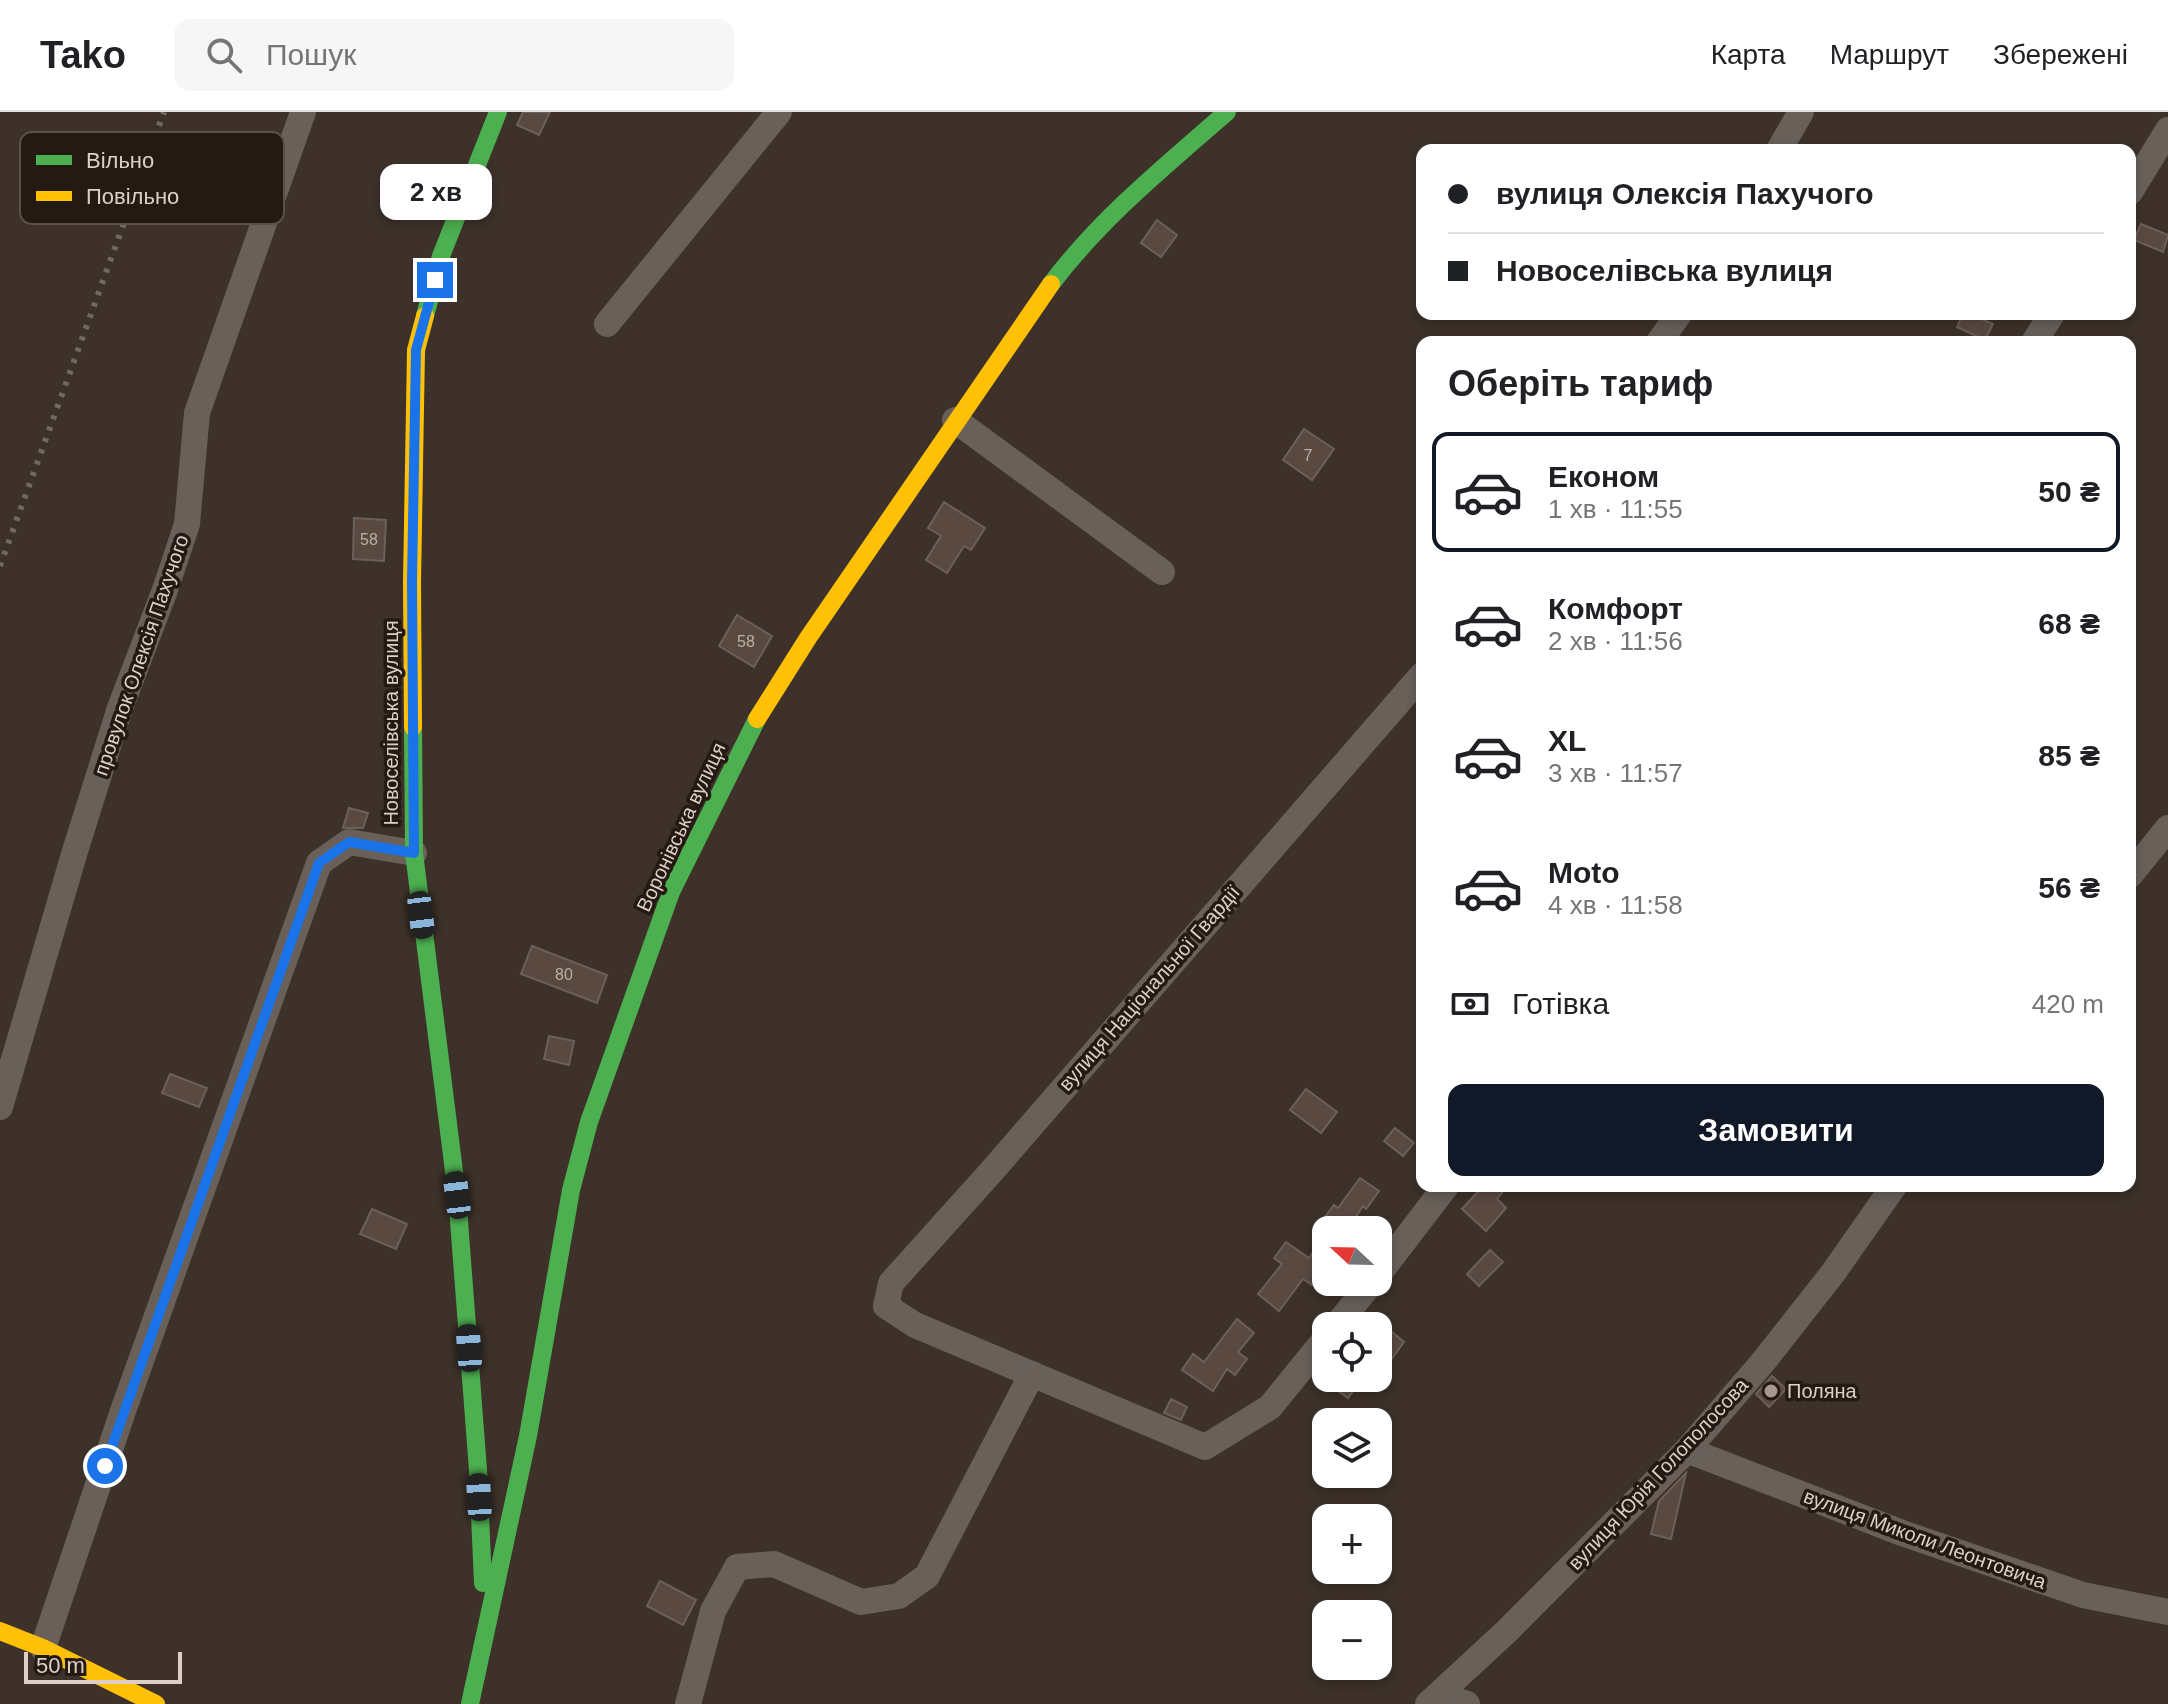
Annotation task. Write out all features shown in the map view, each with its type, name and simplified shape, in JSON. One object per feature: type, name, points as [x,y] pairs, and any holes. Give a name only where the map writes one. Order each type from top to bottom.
[{"type":"street","name":"провулок Олексія Пахучого","points":[[284,166],[303,112]]},
{"type":"street","name":"Новоселівська вулиця","points":[[486,1632],[478,1470],[457,1195],[414,853],[412,582],[416,350],[441,256],[498,112]]},
{"type":"street","points":[[607,324],[779,112]]},
{"type":"street","name":"Воронівська вулиця","points":[[470,1704],[528,1436],[571,1190],[594,1107],[671,892],[757,720],[808,638],[1029,312],[1078,248],[1141,186],[1227,112]]},
{"type":"street","points":[[1782,144],[1801,112]]},
{"type":"street","points":[[2136,182],[2168,130]]},
{"type":"street","name":"провулок Олексія Пахучого","points":[[0,1107],[120,708],[187,524],[197,413],[264,224]]},
{"type":"street","points":[[955,420],[1162,572]]},
{"type":"street","name":"вулиця Національної Гвардії","points":[[1032,1374],[915,1325],[886,1306],[891,1283],[1416,682]]},
{"type":"street","points":[[2136,868],[2168,828]]},
{"type":"street","points":[[43,1648],[128,1396],[319,863],[349,842],[414,853]]},
{"type":"street","points":[[1392,1257],[1441,1192]]},
{"type":"street","name":"вулиця Юрія Голополосова","points":[[1433,1699],[1507,1631],[1687,1450],[1763,1362],[1833,1273],[1890,1192]]},
{"type":"street","points":[[1347,1312],[1361,1296]]},
{"type":"street","points":[[688,1704],[713,1611],[737,1567],[774,1564],[861,1602],[899,1596],[927,1576],[1032,1374],[1205,1447],[1270,1407],[1312,1355]]},
{"type":"street","name":"вулиця Миколи Леонтовича","points":[[1687,1450],[1902,1533],[2083,1595],[2168,1612]]},
{"type":"street","points":[[0,1631],[43,1648],[121,1696],[156,1704]]},
{"type":"street","points":[[1433,1699],[1467,1704]]},
{"type":"building","points":[[523,112],[550,112],[539,135],[517,125]]},
{"type":"building","points":[[1157,220],[1177,235],[1161,257],[1141,243]]},
{"type":"building","points":[[2141,224],[2168,235],[2163,252],[2136,241]]},
{"type":"building","points":[[1960,320],[1984,320],[1993,324],[1987,336],[1976,336],[1957,327]]},
{"type":"building","points":[[1304,429],[1334,449],[1312,480],[1283,460]]},
{"type":"building","points":[[944,502],[985,528],[971,550],[964,546],[947,573],[926,560],[941,536],[928,528]]},
{"type":"building","points":[[354,518],[386,520],[384,561],[353,559]]},
{"type":"building","points":[[737,615],[772,636],[754,667],[719,646]]},
{"type":"building","points":[[349,808],[368,813],[363,828],[343,828]]},
{"type":"building","points":[[532,946],[607,975],[597,1003],[521,974]]},
{"type":"building","points":[[549,1036],[574,1041],[569,1065],[544,1059]]},
{"type":"building","points":[[170,1074],[207,1088],[199,1107],[162,1093]]},
{"type":"building","points":[[1306,1089],[1337,1112],[1321,1133],[1290,1110]]},
{"type":"building","points":[[1395,1128],[1414,1143],[1403,1156],[1384,1141]]},
{"type":"building","points":[[1360,1178],[1379,1191],[1366,1209],[1363,1206],[1356,1216],[1326,1216],[1334,1205],[1338,1208]]},
{"type":"building","points":[[1478,1192],[1502,1192],[1497,1199],[1506,1208],[1486,1231],[1462,1209]]},
{"type":"building","points":[[372,1209],[407,1224],[396,1249],[360,1234]]},
{"type":"building","points":[[1286,1242],[1309,1258],[1312,1254],[1312,1285],[1303,1279],[1279,1311],[1258,1294],[1282,1264],[1274,1258]]},
{"type":"building","points":[[1490,1250],[1503,1262],[1479,1286],[1467,1274]]},
{"type":"building","points":[[1237,1319],[1254,1333],[1238,1352],[1247,1359],[1235,1375],[1227,1369],[1213,1391],[1182,1370],[1193,1354],[1204,1362]]},
{"type":"building","points":[[1392,1332],[1404,1342],[1392,1359]]},
{"type":"building","name":"Поляна","points":[[1772,1376],[1786,1389],[1769,1407],[1756,1394]]},
{"type":"building","points":[[1171,1399],[1187,1407],[1181,1420],[1164,1413]]},
{"type":"building","points":[[1686,1473],[1671,1539],[1651,1534],[1659,1501]]},
{"type":"building","points":[[660,1581],[696,1600],[683,1625],[647,1606]]},
{"type":"railway","points":[[157,132],[164,112]]},
{"type":"railway","points":[[0,566],[124,224]]},
{"type":"traffic: fast","points":[[425,316],[441,256],[498,112]]},
{"type":"traffic: fast","points":[[1051,284],[1112,215],[1227,112]]},
{"type":"traffic: fast","points":[[470,1704],[528,1436],[571,1190],[589,1122],[671,892],[757,719]]},
{"type":"traffic: fast","points":[[413,727],[414,853],[457,1195],[478,1470],[483,1583]]},
{"type":"traffic: slow","points":[[757,719],[808,638],[1051,284]]},
{"type":"traffic: slow","points":[[413,727],[416,350],[425,316]]},
{"type":"traffic: slow","points":[[0,1631],[43,1648],[156,1704]]},
{"type":"place","name":"Поляна","points":[[1771,1391]]},
{"type":"route","points":[[105,1466],[319,863],[349,842],[414,853],[412,582],[416,350],[435,280]]}]
